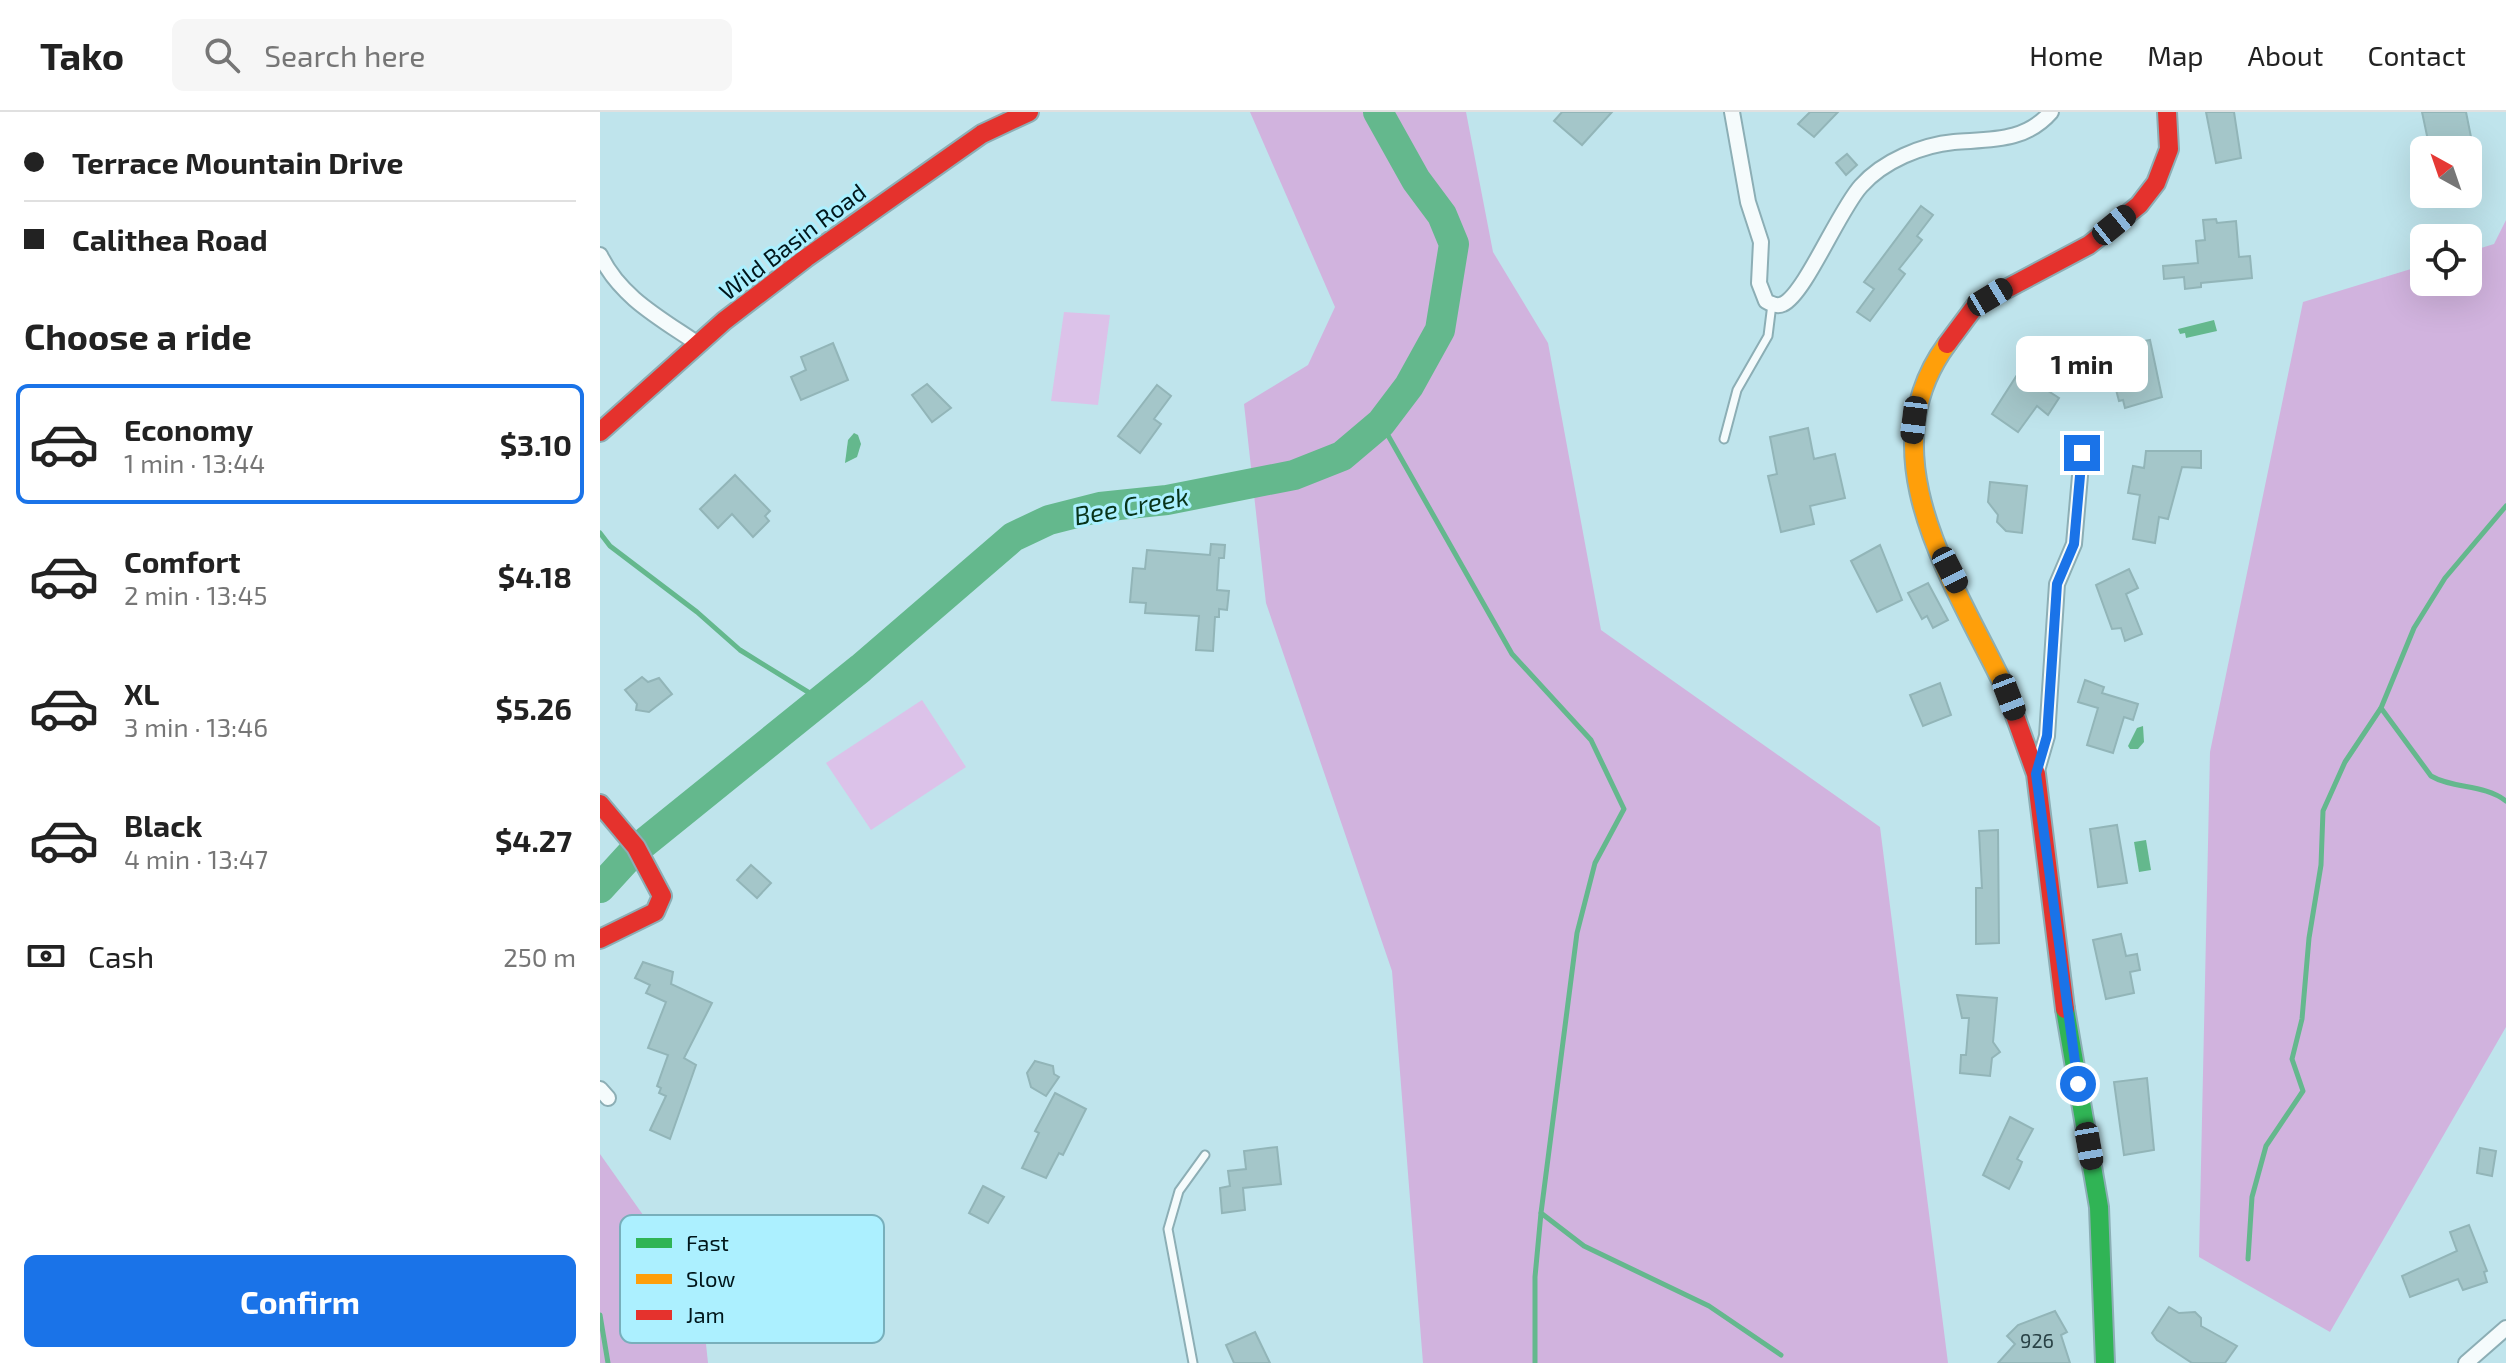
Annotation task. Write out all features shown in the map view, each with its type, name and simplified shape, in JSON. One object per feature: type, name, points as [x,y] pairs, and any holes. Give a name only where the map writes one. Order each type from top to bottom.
[{"type":"street","name":"Wild Basin Road","points":[[600,432],[698,344],[806,258],[982,134],[1029,112]]},
{"type":"street","points":[[1732,112],[1748,202],[1761,242],[1759,283],[1766,301],[1772,304],[1784,304],[1797,292],[1840,212],[1863,183],[1894,160],[1950,142],[2003,139],[2024,133],[2051,112]]},
{"type":"street","points":[[2105,1363],[2099,1207],[2067,1022],[2036,774],[2009,697],[1930,530],[1913,468],[1914,420],[1921,396],[1943,350],[1976,305],[2089,245],[2139,205],[2156,183],[2169,149],[2167,112]]},
{"type":"street","points":[[600,255],[611,278],[698,344]]},
{"type":"street","points":[[2036,774],[2047,736],[2057,584],[2074,544],[2082,453]]},
{"type":"street","points":[[600,804],[632,840],[662,896],[655,912],[600,939]]},
{"type":"street","points":[[2466,1363],[2506,1328]]},
{"type":"lane","points":[[1724,439],[1737,390],[1768,336],[1772,304]]},
{"type":"lane","points":[[1193,1363],[1168,1229],[1179,1191],[1205,1155]]},
{"type":"shaded area","points":[[1250,112],[1466,112],[1493,252],[1548,343],[1601,630],[1880,827],[1948,1363],[1423,1363],[1392,971],[1266,603],[1244,404],[1308,365],[1335,307]]},
{"type":"shaded area","points":[[2506,220],[2506,1027],[2330,1332],[2199,1257],[2210,752],[2303,302],[2410,269],[2410,296],[2482,296],[2482,248],[2494,244]]},
{"type":"shaded area","points":[[1064,312],[1110,315],[1098,405],[1051,401]]},
{"type":"shaded area","points":[[2214,320],[2217,331],[2186,338],[2185,333],[2180,334],[2178,329]]},
{"type":"shaded area","points":[[854,433],[861,444],[857,457],[845,463],[848,440]]},
{"type":"shaded area","points":[[922,700],[966,767],[871,830],[826,763]]},
{"type":"shaded area","points":[[2143,726],[2144,742],[2138,749],[2130,749],[2128,746],[2137,728]]},
{"type":"shaded area","points":[[2146,840],[2151,870],[2139,872],[2134,842]]},
{"type":"shaded area","points":[[600,1154],[643,1215],[620,1215],[620,1343],[706,1343],[708,1363],[600,1363]]},
{"type":"building","points":[[1562,112],[1612,112],[1582,145],[1554,121]]},
{"type":"building","points":[[1810,112],[1838,112],[1814,137],[1798,124]]},
{"type":"building","points":[[2206,112],[2234,112],[2241,158],[2216,163]]},
{"type":"building","points":[[2422,112],[2466,112],[2471,136],[2427,136]]},
{"type":"building","points":[[1847,154],[1857,165],[1846,175],[1836,163]]},
{"type":"building","points":[[1921,206],[1933,215],[1917,236],[1922,240],[1899,269],[1905,274],[1870,321],[1857,312],[1874,289],[1864,282]]},
{"type":"building","points":[[2216,219],[2217,223],[2236,221],[2239,257],[2250,256],[2252,278],[2201,283],[2201,287],[2185,289],[2184,277],[2164,279],[2163,266],[2198,263],[2196,241],[2205,240],[2203,220]]},
{"type":"building","points":[[2150,340],[2162,397],[2125,408],[2123,400],[2119,401],[2115,386],[2137,381],[2129,344]]},
{"type":"building","points":[[833,343],[848,380],[801,400],[791,377],[806,370],[801,357]]},
{"type":"building","points":[[2019,372],[2059,398],[2048,415],[2037,406],[2018,432],[1992,414]]},
{"type":"building","points":[[927,384],[951,408],[932,422],[912,395]]},
{"type":"building","points":[[1157,385],[1171,396],[1154,419],[1161,424],[1140,453],[1118,436]]},
{"type":"building","points":[[1808,428],[1814,459],[1835,454],[1845,498],[1810,506],[1814,524],[1781,532],[1768,476],[1777,474],[1770,437]]},
{"type":"building","points":[[2146,451],[2201,451],[2201,468],[2182,467],[2168,519],[2159,517],[2155,543],[2133,539],[2140,495],[2128,493],[2133,466],[2144,468]]},
{"type":"building","points":[[735,475],[770,511],[765,516],[769,521],[753,537],[732,514],[718,528],[700,509]]},
{"type":"building","points":[[1990,482],[2027,486],[2022,533],[2006,531],[1997,522],[1998,515],[1988,502]]},
{"type":"building","points":[[1211,544],[1225,545],[1224,558],[1219,558],[1217,590],[1229,591],[1227,610],[1219,609],[1219,617],[1215,617],[1213,651],[1196,650],[1199,616],[1145,613],[1146,603],[1130,602],[1133,568],[1145,569],[1147,550],[1210,555]]},
{"type":"building","points":[[1880,545],[1902,600],[1877,612],[1851,561]]},
{"type":"building","points":[[2129,569],[2138,588],[2126,594],[2142,634],[2125,641],[2121,628],[2112,629],[2096,585]]},
{"type":"building","points":[[1928,583],[1948,620],[1933,628],[1927,616],[1922,619],[1908,593]]},
{"type":"building","points":[[642,677],[648,682],[659,678],[672,694],[649,712],[636,710],[637,704],[625,690]]},
{"type":"building","points":[[2085,680],[2104,687],[2102,693],[2138,704],[2133,720],[2124,717],[2113,753],[2087,745],[2098,708],[2078,702]]},
{"type":"building","points":[[1940,683],[1951,715],[1923,726],[1910,695]]},
{"type":"building","points":[[2117,825],[2127,883],[2098,887],[2090,829]]},
{"type":"building","points":[[1998,830],[1999,943],[1976,944],[1976,888],[1982,888],[1979,831]]},
{"type":"building","points":[[751,865],[771,883],[757,898],[737,880]]},
{"type":"building","points":[[2121,934],[2126,956],[2137,954],[2140,970],[2130,972],[2134,993],[2106,999],[2093,940]]},
{"type":"building","points":[[643,962],[673,972],[671,984],[712,1003],[684,1058],[696,1065],[670,1139],[650,1130],[666,1096],[659,1093],[661,1088],[657,1086],[668,1055],[648,1048],[666,1002],[646,993],[650,985],[635,978]]},
{"type":"building","points":[[1957,995],[1997,998],[1993,1042],[2000,1052],[1992,1058],[1990,1076],[1960,1073],[1961,1055],[1966,1055],[1969,1018],[1962,1018]]},
{"type":"building","points":[[1035,1061],[1053,1066],[1054,1074],[1059,1077],[1046,1096],[1031,1087],[1027,1073]]},
{"type":"building","points":[[2147,1078],[2154,1150],[2124,1155],[2114,1082]]},
{"type":"building","points":[[1055,1093],[1086,1109],[1063,1155],[1059,1153],[1046,1178],[1022,1168],[1039,1133],[1035,1131]]},
{"type":"building","points":[[2010,1117],[2033,1129],[2017,1159],[2022,1162],[2009,1189],[1983,1175]]},
{"type":"building","points":[[1277,1147],[1281,1184],[1243,1188],[1245,1210],[1222,1213],[1220,1188],[1230,1186],[1228,1171],[1246,1169],[1244,1151]]},
{"type":"building","points":[[2480,1148],[2496,1151],[2492,1176],[2477,1173]]},
{"type":"building","points":[[983,1186],[1004,1197],[988,1223],[969,1213]]},
{"type":"building","points":[[2469,1225],[2487,1271],[2484,1272],[2487,1282],[2463,1290],[2458,1279],[2410,1297],[2402,1276],[2457,1251],[2450,1232]]},
{"type":"building","points":[[2169,1307],[2179,1313],[2195,1312],[2201,1318],[2201,1326],[2237,1346],[2225,1363],[2192,1363],[2157,1340],[2152,1333]]},
{"type":"building","points":[[2055,1311],[2067,1332],[2061,1335],[2070,1363],[1998,1363],[2015,1344],[2007,1336],[2018,1325]]},
{"type":"building","points":[[1255,1332],[1270,1363],[1234,1363],[1226,1345]]},
{"type":"waterway","name":"Bee Creek","points":[[600,888],[633,852],[861,668],[1013,537],[1049,520],[1100,507],[1167,500],[1294,475],[1342,456],[1381,423],[1409,386],[1440,330],[1454,244],[1442,215],[1416,180],[1378,112]]},
{"type":"waterway","points":[[1381,423],[1512,654],[1591,740],[1624,809],[1595,863],[1577,933],[1541,1213],[1584,1246],[1709,1306],[1781,1355]]},
{"type":"waterway","points":[[2248,1259],[2252,1197],[2266,1146],[2303,1091],[2292,1059],[2302,1019],[2309,938],[2321,865],[2323,811],[2345,762],[2381,708],[2414,628],[2445,578],[2506,506]]},
{"type":"waterway","points":[[600,533],[610,546],[697,612],[740,650],[821,700]]},
{"type":"waterway","points":[[2381,708],[2431,776],[2488,792],[2506,801]]},
{"type":"waterway","points":[[1535,1363],[1535,1277],[1541,1213]]},
{"type":"waterway","points":[[600,1315],[608,1363]]},
{"type":"traffic: fast","points":[[2065,1009],[2099,1207],[2105,1363]]},
{"type":"traffic: slow","points":[[1947,344],[1924,387],[1914,430],[1916,474],[1926,519],[1943,563],[2005,688]]},
{"type":"traffic: jam","points":[[600,432],[724,321],[806,258],[982,134],[1029,112]]},
{"type":"traffic: jam","points":[[1947,344],[1976,305],[2089,245],[2139,205],[2156,183],[2169,149],[2167,112]]},
{"type":"traffic: jam","points":[[2005,688],[2036,774],[2065,1009]]},
{"type":"traffic: jam","points":[[600,804],[636,847],[662,896],[655,912],[600,939]]},
{"type":"route","points":[[2078,1084],[2067,1022],[2036,774],[2047,736],[2057,584],[2074,544],[2082,453]]}]
